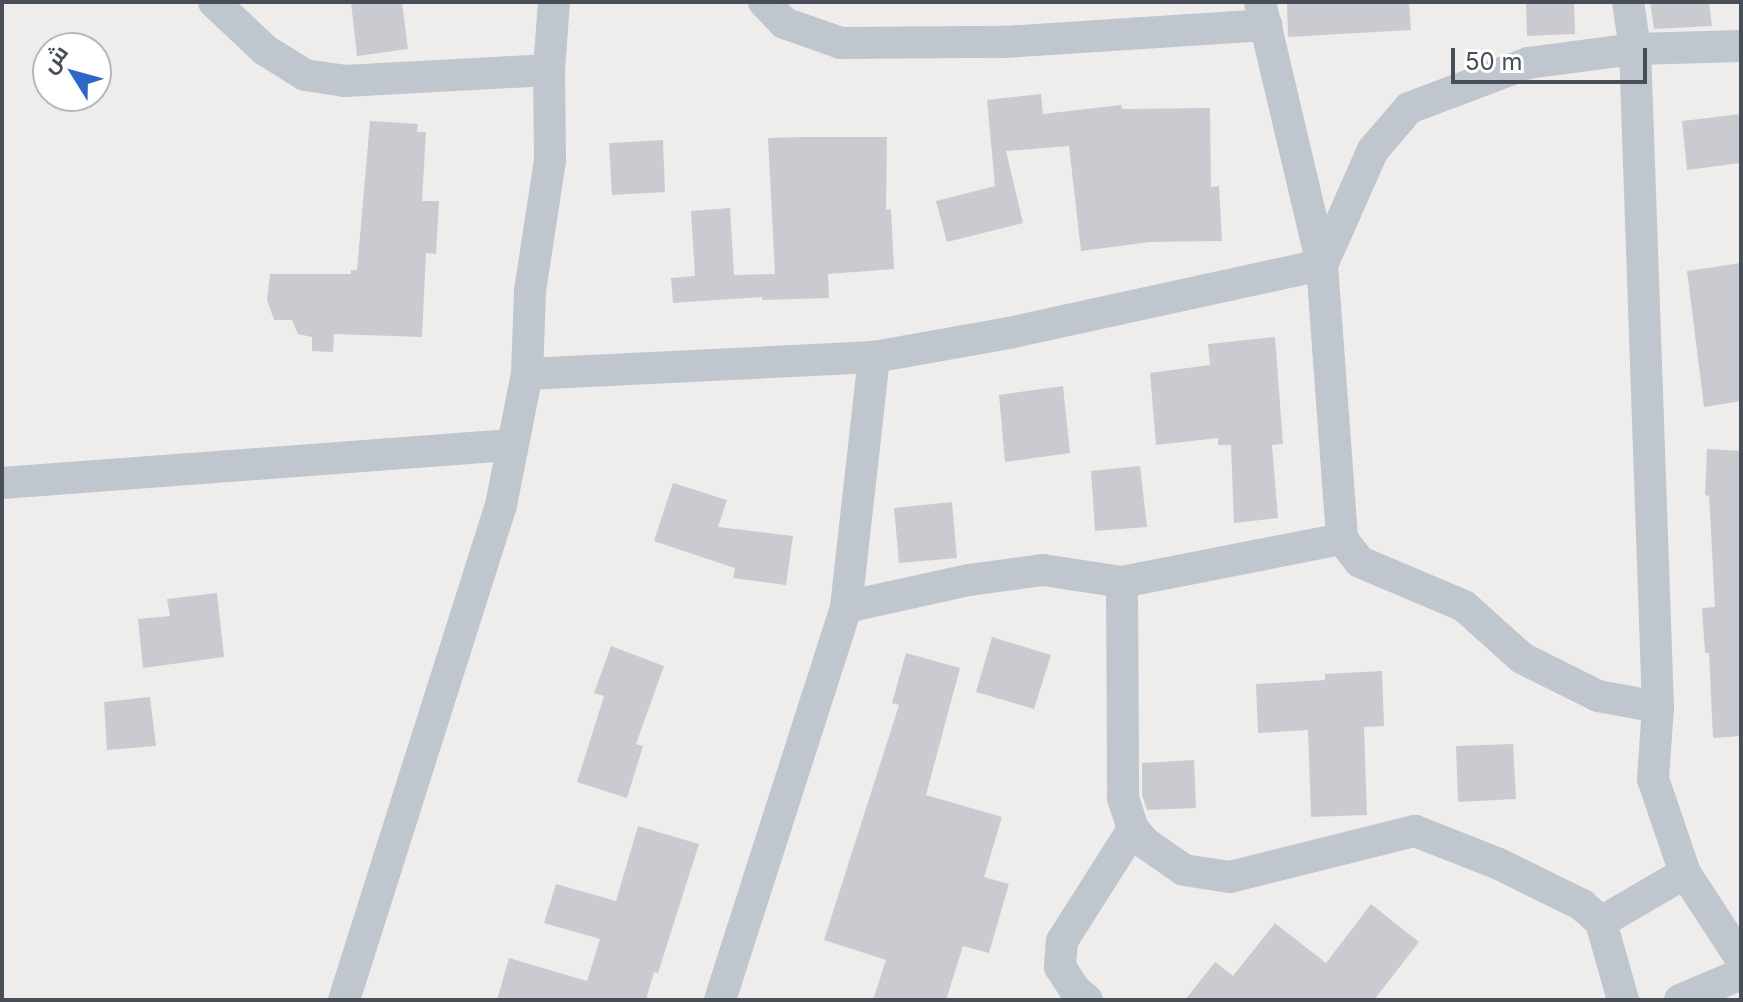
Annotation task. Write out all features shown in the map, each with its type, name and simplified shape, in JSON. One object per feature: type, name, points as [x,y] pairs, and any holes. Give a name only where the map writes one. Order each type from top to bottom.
[{"type":"street","points":[[214,2],[265,50],[305,75],[345,81],[549,70]]},
{"type":"street","points":[[344,1000],[501,505],[527,374],[530,291],[550,161],[549,70],[554,2]]},
{"type":"street","points":[[764,2],[784,23],[841,43],[1004,42],[1263,14],[1322,265],[1342,539],[1360,562],[1464,606],[1522,658],[1598,696],[1658,707]]},
{"type":"street","points":[[1628,2],[1635,49],[1658,707],[1653,779],[1685,873],[1741,959]]},
{"type":"street","points":[[1322,265],[1373,150],[1409,108],[1528,63],[1635,49],[1741,46]]},
{"type":"street","points":[[527,374],[874,357],[1009,333],[1322,265]]},
{"type":"street","points":[[720,1000],[846,607],[874,357]]},
{"type":"street","points":[[2,483],[511,445]]},
{"type":"street","points":[[846,607],[969,580],[1043,570],[1122,582],[1342,539]]},
{"type":"street","points":[[1122,582],[1123,798],[1133,829],[1145,843],[1184,870],[1230,877],[1415,831],[1499,864],[1582,905],[1601,922],[1623,1000]]},
{"type":"street","points":[[1087,1000],[1075,990],[1060,967],[1062,941],[1133,829]]},
{"type":"street","points":[[1601,922],[1685,873]]},
{"type":"street","points":[[1680,1000],[1741,974]]},
{"type":"building","points":[[351,2],[402,2],[408,49],[357,56]]},
{"type":"building","points":[[1287,2],[1409,2],[1411,30],[1288,37]]},
{"type":"building","points":[[1526,2],[1574,2],[1575,34],[1527,36]]},
{"type":"building","points":[[1650,2],[1709,2],[1712,26],[1654,29]]},
{"type":"building","points":[[1041,94],[1043,114],[1121,105],[1122,109],[1210,108],[1211,187],[1219,186],[1222,241],[1150,242],[1081,251],[1069,146],[1006,151],[1023,223],[947,242],[936,201],[995,186],[987,100]]},
{"type":"building","points":[[1741,114],[1741,163],[1687,170],[1682,121]]},
{"type":"building","points":[[370,121],[418,124],[417,132],[426,132],[422,201],[439,201],[436,254],[426,253],[422,337],[334,334],[333,352],[312,351],[312,337],[298,334],[292,320],[274,320],[267,300],[270,274],[351,274],[351,270],[357,270]]},
{"type":"building","points":[[887,137],[886,210],[891,209],[894,269],[828,274],[829,298],[762,300],[762,297],[673,303],[671,278],[695,276],[691,211],[730,208],[734,275],[775,274],[768,138]]},
{"type":"building","points":[[663,140],[665,192],[612,195],[609,143]]},
{"type":"building","points":[[1741,263],[1741,401],[1704,407],[1687,271]]},
{"type":"building","points":[[1275,337],[1283,444],[1272,445],[1278,518],[1234,523],[1231,445],[1218,445],[1218,438],[1156,445],[1150,373],[1210,365],[1208,344]]},
{"type":"building","points":[[1063,386],[1070,453],[1005,462],[999,395]]},
{"type":"building","points":[[1707,449],[1741,451],[1741,736],[1713,738],[1709,653],[1705,653],[1702,608],[1715,607],[1709,496],[1705,495]]},
{"type":"building","points":[[1140,466],[1147,527],[1095,531],[1091,471]]},
{"type":"building","points":[[673,483],[727,500],[718,527],[793,536],[786,585],[733,578],[735,568],[654,541]]},
{"type":"building","points":[[952,502],[957,558],[899,563],[894,508]]},
{"type":"building","points":[[217,593],[224,657],[143,668],[138,619],[170,616],[167,599]]},
{"type":"building","points":[[992,637],[1051,655],[1034,709],[976,692]]},
{"type":"building","points":[[611,646],[664,666],[636,744],[643,746],[627,798],[577,782],[604,696],[594,693]]},
{"type":"building","points":[[906,653],[960,668],[926,795],[1002,817],[984,877],[1009,884],[989,953],[963,946],[946,1000],[873,1000],[886,960],[824,940],[899,705],[892,703]]},
{"type":"building","points":[[1382,671],[1384,726],[1364,727],[1367,815],[1311,817],[1308,730],[1258,733],[1256,684],[1325,680],[1325,674]]},
{"type":"building","points":[[150,697],[156,746],[107,750],[104,702]]},
{"type":"building","points":[[1513,744],[1516,799],[1458,802],[1456,746]]},
{"type":"building","points":[[1194,760],[1196,808],[1147,810],[1142,795],[1142,763]]},
{"type":"building","points":[[638,826],[699,844],[658,973],[654,972],[646,1000],[497,1000],[509,958],[587,981],[600,939],[544,923],[556,884],[616,901]]},
{"type":"building","points":[[1371,904],[1419,942],[1374,1000],[1185,1000],[1215,962],[1233,976],[1275,923],[1326,963]]}]
